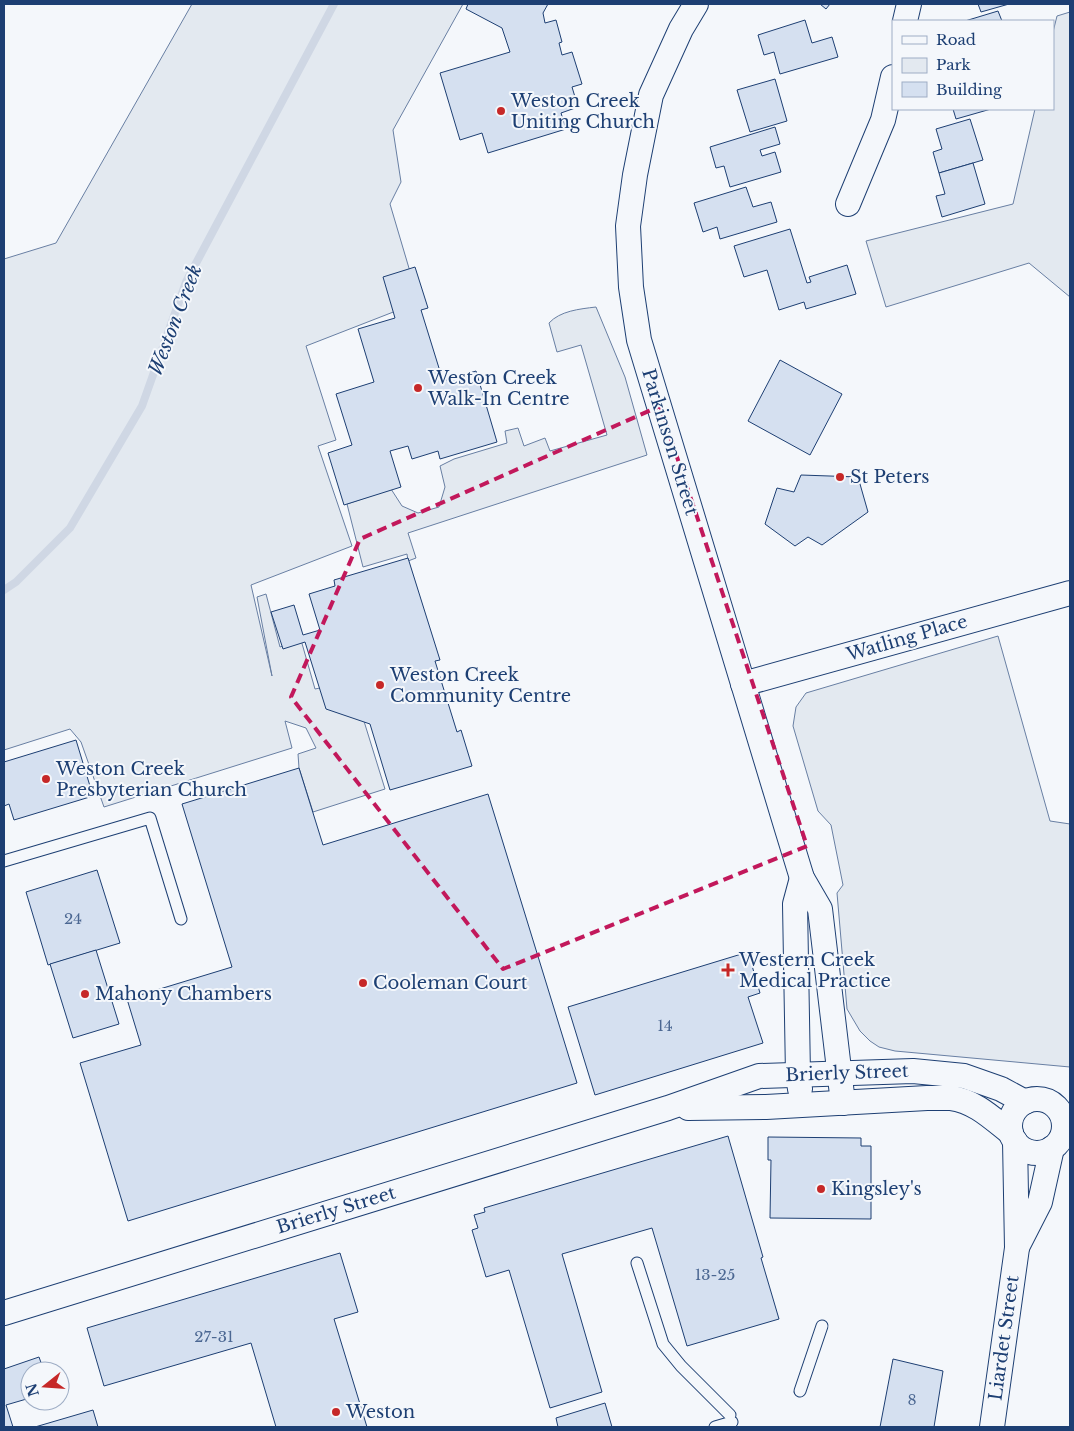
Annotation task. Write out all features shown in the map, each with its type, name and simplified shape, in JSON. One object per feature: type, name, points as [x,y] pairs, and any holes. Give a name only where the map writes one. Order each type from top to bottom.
[{"type":"street","name":"Parkinson Street","points":[[696,4],[681,29],[651,95],[635,175],[628,226],[630,287],[639,340],[802,878],[820,909],[843,1103]]},
{"type":"street","points":[[905,20],[909,4]]},
{"type":"street","points":[[848,204],[883,120],[892,81]]},
{"type":"street","name":"Watling Place","points":[[743,684],[1070,593]]},
{"type":"street","points":[[802,878],[795,904],[798,1075],[803,1105]]},
{"type":"street","name":"Brierly Street","points":[[4,1313],[668,1108],[759,1076],[913,1070],[964,1076],[1036,1101]]},
{"type":"street","points":[[1036,1101],[1059,1110],[1064,1125],[1061,1142],[1037,1153],[1028,1151],[1013,1137],[1010,1126],[1014,1112],[1036,1101],[1070,1095]]},
{"type":"street","name":"Brierly Street","points":[[668,1108],[766,1107],[953,1098],[985,1112],[1013,1137]]},
{"type":"street","name":"Liardet Street","points":[[992,1427],[1017,1248],[1013,1137]]},
{"type":"street","name":"Liardet Street","points":[[1017,1248],[1040,1202],[1061,1142]]},
{"type":"lane","points":[[4,861],[150,818],[181,919]]},
{"type":"lane","points":[[637,1263],[663,1344],[731,1419],[715,1427]]},
{"type":"lane","points":[[800,1392],[822,1326]]},
{"type":"highlighted area","points":[[660,406],[807,846],[503,969],[291,697],[360,539]]},
{"type":"green space","points":[[192,4],[463,4],[393,130],[401,182],[390,204],[419,302],[306,346],[336,440],[318,446],[352,546],[251,585],[272,676],[257,597],[266,594],[280,647],[301,640],[315,689],[325,687],[363,718],[385,789],[313,812],[299,768],[298,754],[316,748],[306,728],[285,721],[292,748],[104,807],[81,742],[70,729],[4,750],[4,259],[56,243]]},
{"type":"green space","points":[[1070,12],[1070,297],[1029,263],[886,307],[866,241],[1013,204],[1035,110],[1054,110],[1054,28],[1057,16]]},
{"type":"green space","points":[[596,307],[625,377],[647,455],[408,533],[416,558],[408,561],[407,554],[363,567],[347,504],[391,489],[402,506],[418,513],[439,507],[445,487],[440,466],[454,459],[507,443],[505,431],[518,428],[524,446],[545,438],[550,451],[607,435],[581,345],[557,352],[549,323],[564,313]]},
{"type":"green space","points":[[998,636],[1050,821],[1070,824],[1070,1067],[895,1051],[879,1047],[860,1031],[847,1009],[837,893],[843,885],[831,825],[818,811],[793,726],[796,707],[806,693]]},
{"type":"building","points":[[468,4],[548,4],[543,13],[545,23],[556,20],[562,42],[559,43],[562,55],[572,52],[582,84],[572,87],[578,107],[561,113],[566,129],[488,153],[482,133],[460,140],[440,73],[510,52],[502,28],[466,9]]},
{"type":"building","points":[[820,4],[830,4],[826,9]]},
{"type":"building","points":[[978,4],[1009,4],[981,12]]},
{"type":"building","points":[[998,11],[1002,20],[968,20]]},
{"type":"building","points":[[805,20],[812,43],[832,37],[838,57],[780,74],[774,52],[764,55],[758,35]]},
{"type":"building","points":[[775,79],[787,121],[750,132],[737,90]]},
{"type":"building","points":[[953,110],[988,110],[956,119]]},
{"type":"building","points":[[970,119],[983,160],[939,173],[933,152],[942,149],[936,129]]},
{"type":"building","points":[[775,127],[780,144],[760,150],[762,156],[775,152],[781,172],[730,187],[724,166],[716,168],[710,147]]},
{"type":"building","points":[[973,163],[985,204],[942,217],[936,196],[945,194],[939,173]]},
{"type":"building","points":[[746,187],[753,207],[771,202],[777,222],[720,239],[717,227],[703,232],[694,203]]},
{"type":"building","points":[[790,229],[807,283],[811,282],[809,277],[847,265],[856,294],[806,309],[804,302],[779,310],[767,270],[744,277],[734,246]]},
{"type":"building","name":"Weston Creek Walk-In Centre","points":[[415,267],[428,308],[421,310],[443,381],[476,371],[497,442],[440,459],[438,451],[412,459],[408,446],[390,451],[401,487],[344,505],[328,453],[352,445],[336,394],[374,382],[358,329],[395,318],[383,277]]},
{"type":"building","points":[[780,360],[842,394],[810,455],[748,421]]},
{"type":"building","points":[[801,475],[858,477],[868,512],[822,545],[808,537],[795,546],[765,524],[777,488],[794,492]]},
{"type":"building","name":"Weston Creek Community Centre","points":[[408,558],[440,660],[435,661],[457,732],[461,730],[472,766],[390,790],[370,724],[326,709],[305,642],[283,649],[271,612],[294,605],[303,635],[320,630],[309,594],[335,586],[334,580]]},
{"type":"building","name":"Weston Creek Presbyterian Church","points":[[76,740],[93,796],[14,820],[9,804],[4,806],[4,762]]},
{"type":"building","name":"Cooleman Court","points":[[299,768],[323,845],[488,794],[577,1083],[128,1221],[80,1063],[141,1045],[127,999],[232,967],[182,804]]},
{"type":"building","points":[[97,870],[120,943],[48,965],[26,892]]},
{"type":"building","name":"Mahony Chambers","points":[[96,950],[119,1024],[73,1038],[50,964]]},
{"type":"building","points":[[748,952],[760,993],[748,997],[763,1043],[595,1095],[568,1007]]},
{"type":"building","points":[[728,1136],[779,1319],[687,1346],[652,1228],[562,1254],[602,1392],[550,1408],[509,1270],[486,1277],[472,1230],[478,1228],[474,1215],[485,1212],[484,1208]]},
{"type":"building","name":"Kingsley's","points":[[768,1137],[861,1138],[861,1146],[871,1146],[871,1219],[770,1218],[771,1160],[768,1160]]},
{"type":"building","points":[[340,1253],[358,1312],[334,1319],[367,1427],[276,1427],[251,1343],[104,1386],[87,1328]]},
{"type":"building","points":[[39,1357],[40,1361],[27,1361]]},
{"type":"building","points":[[893,1359],[943,1371],[934,1427],[880,1427]]},
{"type":"building","points":[[20,1364],[20,1401],[6,1405],[13,1427],[4,1427],[4,1369]]},
{"type":"building","points":[[605,1403],[612,1427],[558,1427],[556,1418]]},
{"type":"building","points":[[93,1410],[98,1427],[35,1427]]},
{"type":"waterway","name":"Weston Creek","points":[[4,590],[16,582],[70,528],[142,406],[186,282],[334,4]]},
{"type":"place","name":"Weston Creek Uniting Church","points":[[501,111]]},
{"type":"place","name":"Weston Creek Walk-In Centre","points":[[418,388]]},
{"type":"place","name":"St Peters","points":[[840,477]]},
{"type":"place","name":"Weston Creek Community Centre","points":[[380,685]]},
{"type":"place","name":"Weston Creek Presbyterian Church","points":[[46,779]]},
{"type":"place","name":"Western Creek Medical Practice","points":[[728,970]]},
{"type":"place","name":"Cooleman Court","points":[[363,983]]},
{"type":"place","name":"Mahony Chambers","points":[[85,994]]},
{"type":"place","name":"Kingsley's","points":[[821,1189]]},
{"type":"place","name":"Weston","points":[[336,1412]]}]
